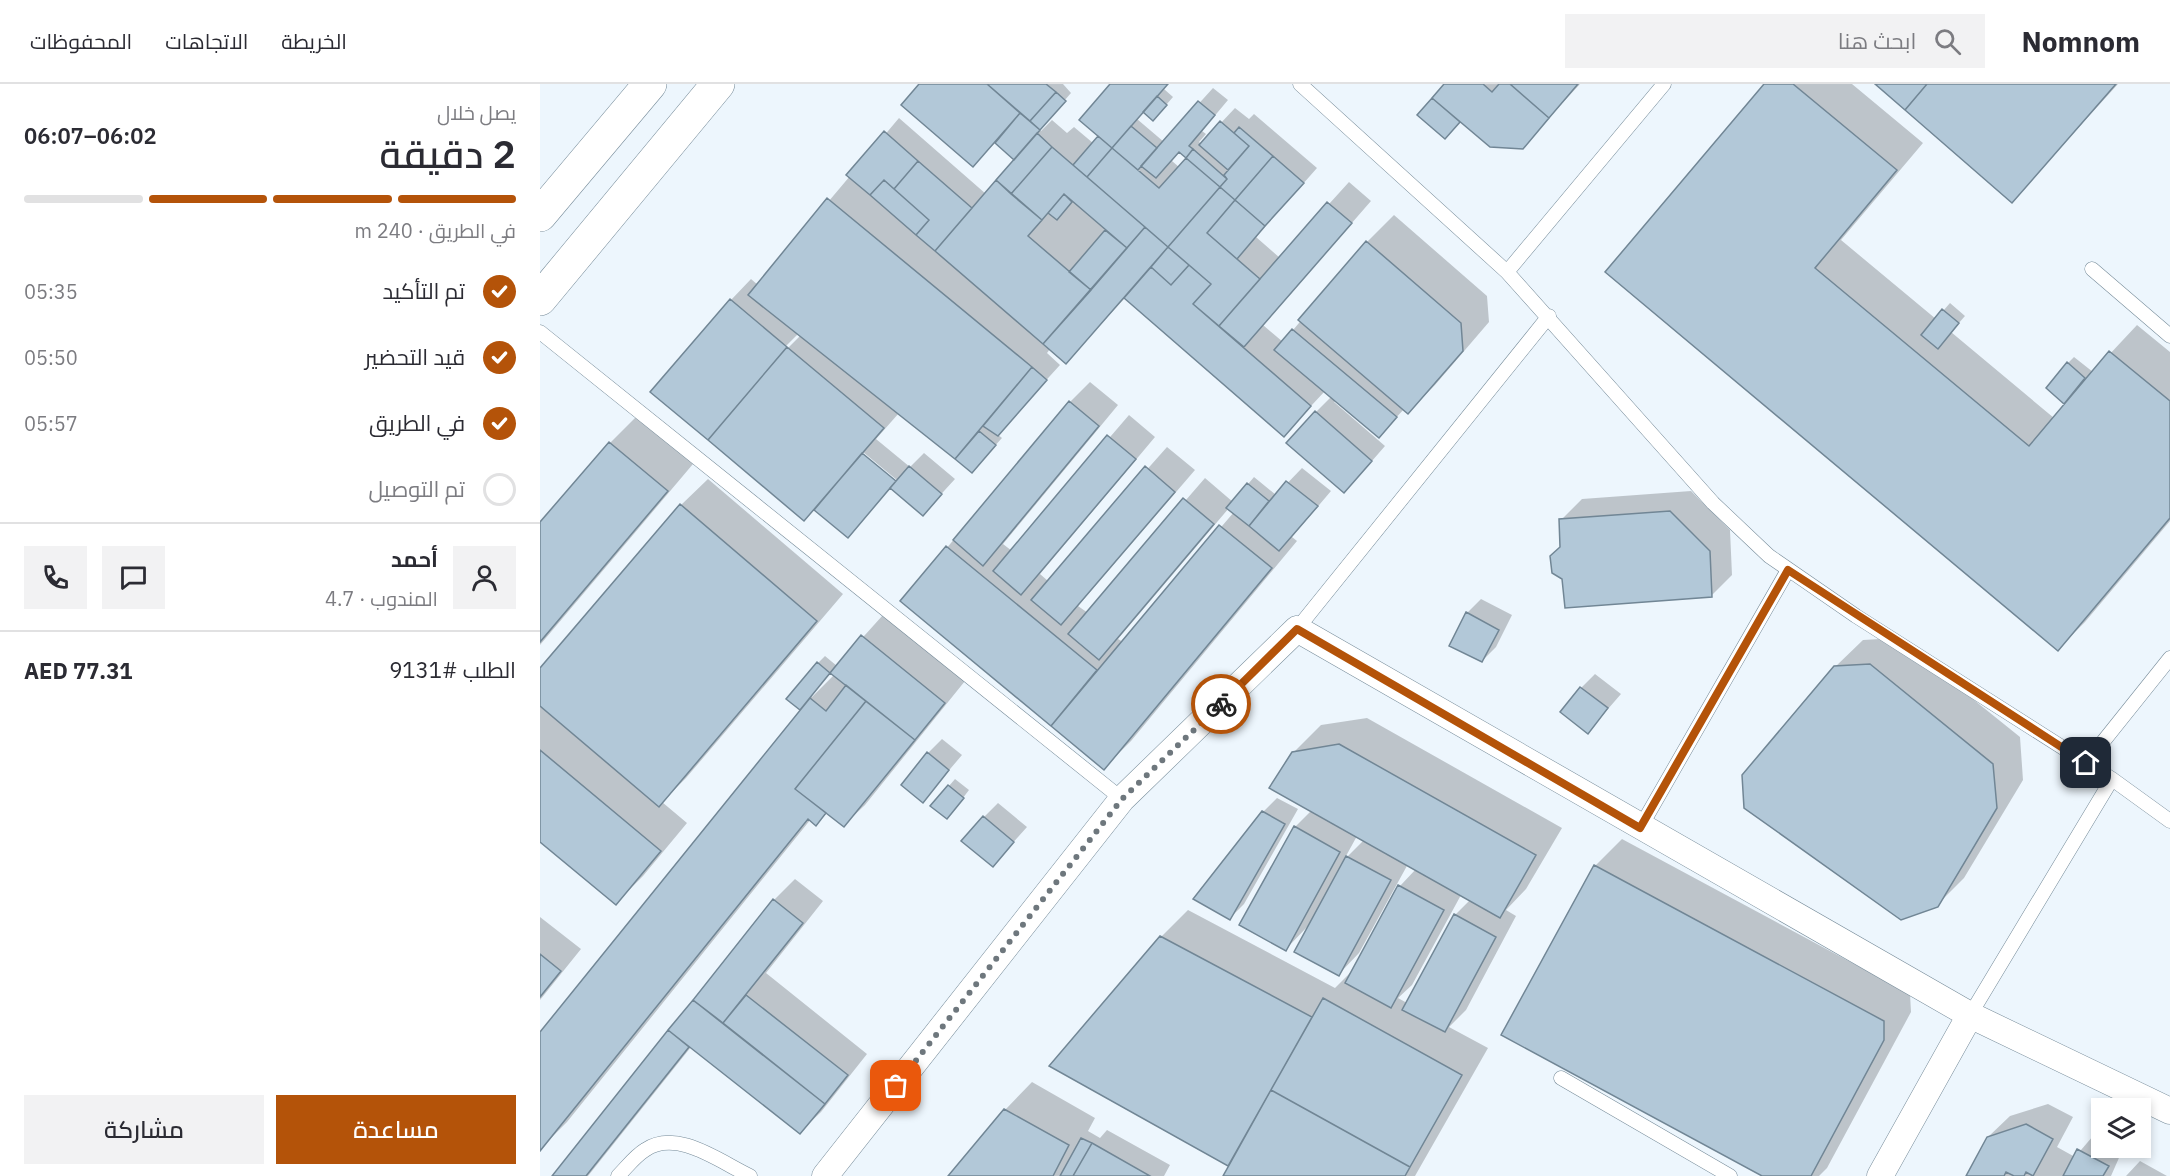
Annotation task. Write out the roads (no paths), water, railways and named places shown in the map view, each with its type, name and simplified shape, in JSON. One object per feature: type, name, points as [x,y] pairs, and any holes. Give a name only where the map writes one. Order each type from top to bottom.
[{"type":"main road","points":[[540,215],[650,84]]},
{"type":"main road","points":[[540,299],[718,84]]},
{"type":"street","points":[[825,1176],[1122,799],[1297,629],[1640,828],[1970,1015],[2170,1111]]},
{"type":"street","points":[[1880,1176],[1970,1015]]},
{"type":"lane","points":[[1300,84],[1507,272],[1740,531],[1788,570],[2112,779],[2170,821]]},
{"type":"lane","points":[[1507,272],[1664,84]]},
{"type":"lane","points":[[2092,269],[2170,336]]},
{"type":"lane","points":[[1297,629],[1549,316]]},
{"type":"lane","points":[[540,332],[1122,799]]},
{"type":"lane","points":[[1640,828],[1788,570]]},
{"type":"lane","points":[[2086,763],[2170,658]]},
{"type":"lane","points":[[1970,1015],[2112,779]]},
{"type":"lane","points":[[1561,1078],[1730,1176]]},
{"type":"lane","points":[[618,1176],[645,1150],[670,1142],[696,1148],[750,1176]]}]
